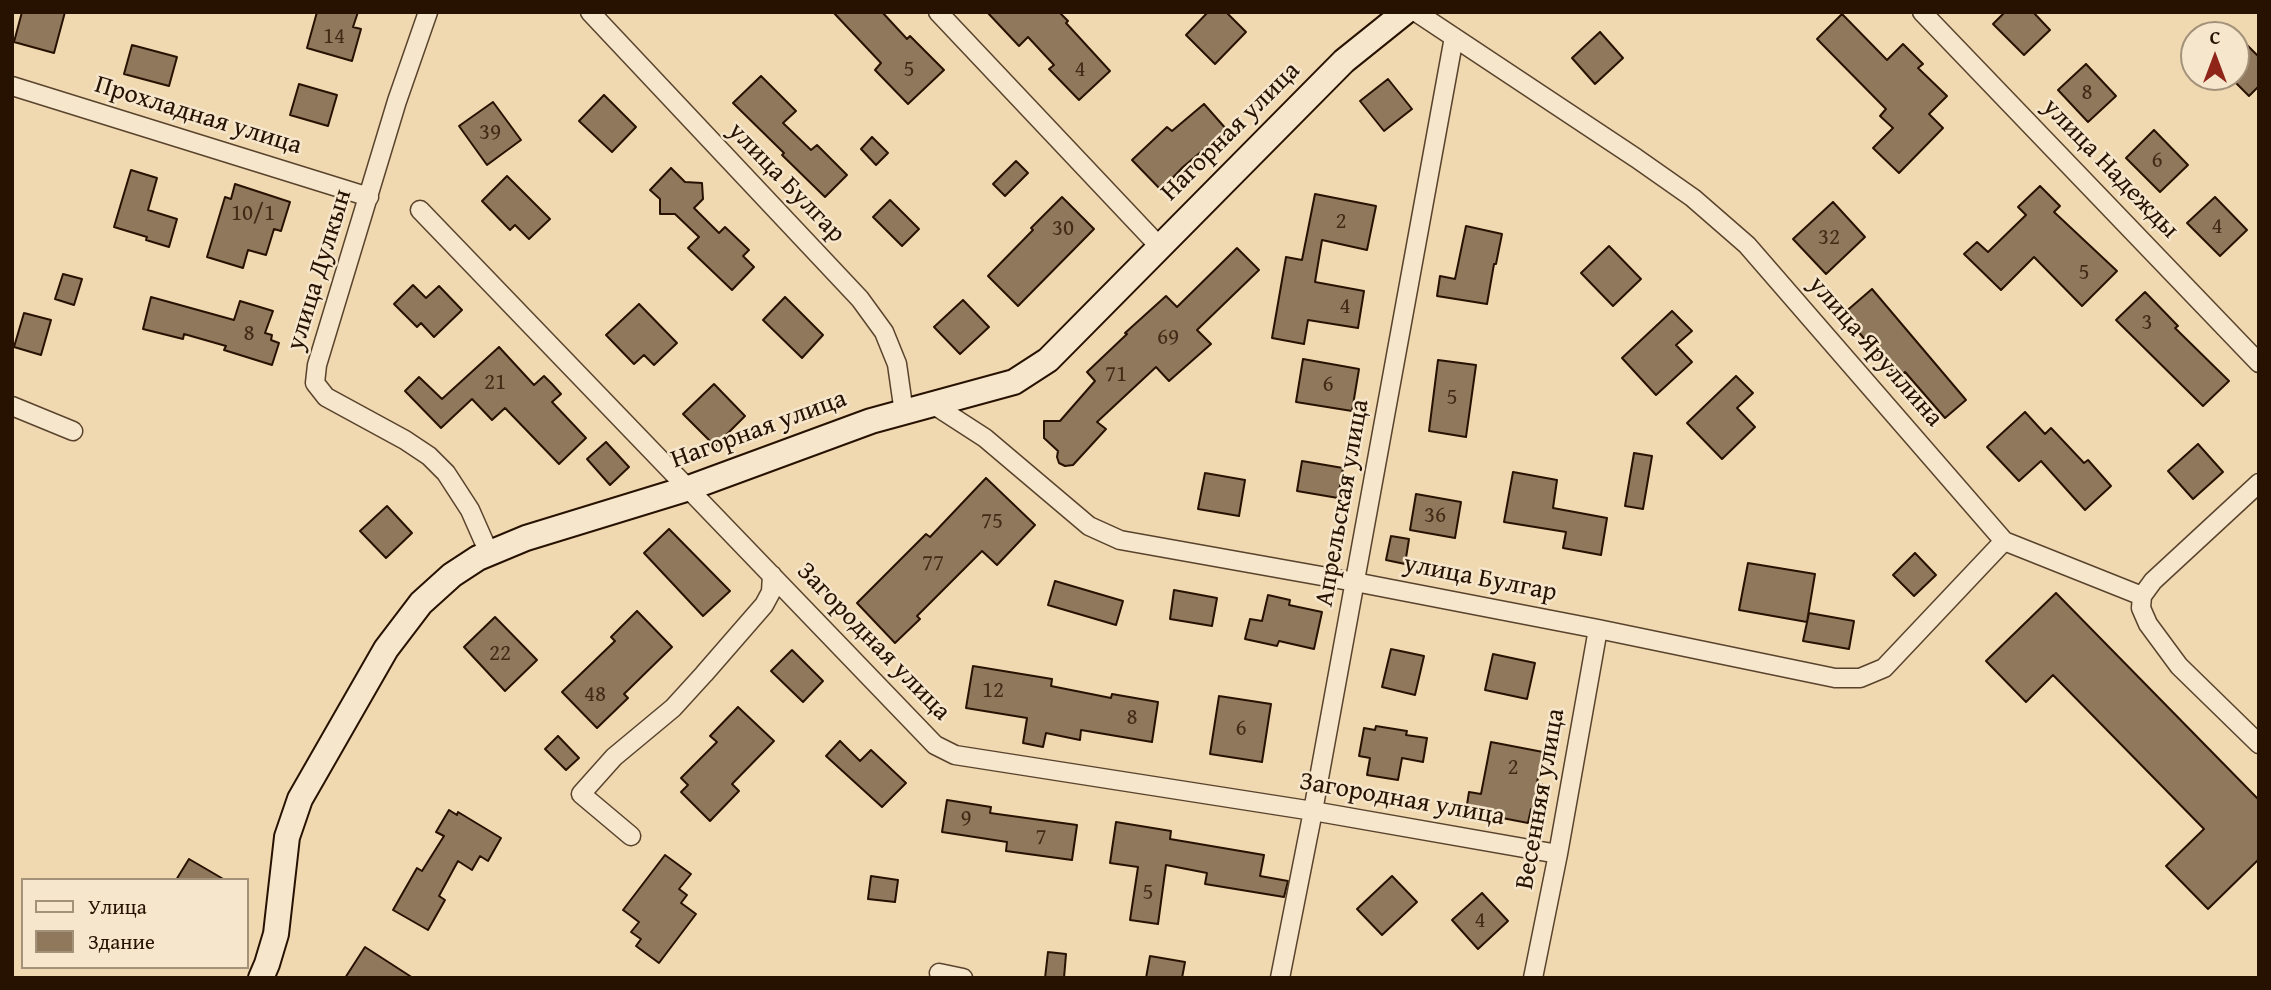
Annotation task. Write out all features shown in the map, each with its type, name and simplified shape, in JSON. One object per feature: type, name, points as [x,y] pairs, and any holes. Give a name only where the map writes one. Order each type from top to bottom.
[{"type":"street","name":"улица Дулкын","points":[[428,12],[397,101],[317,365],[315,383],[326,397],[429,456],[446,473],[470,510],[489,553]]},
{"type":"street","name":"улица Булгар","points":[[590,12],[860,299],[884,332],[897,364],[904,413]]},
{"type":"street","points":[[938,12],[1159,246]]},
{"type":"street","name":"Нагорная улица","points":[[261,978],[276,934],[286,837],[300,799],[386,649],[421,603],[452,575],[489,553],[526,538],[689,488],[871,421],[1014,382],[1048,360],[1344,61],[1405,12]]},
{"type":"street","name":"улица Яруллина","points":[[1416,12],[1682,190],[1747,245],[2004,541],[2142,596]]},
{"type":"street","name":"улица Надежды","points":[[1922,12],[2259,363]]},
{"type":"street","name":"Апрельская улица","points":[[1280,978],[1314,811],[1454,37]]},
{"type":"street","name":"Прохладная улица","points":[[12,86],[369,197]]},
{"type":"street","name":"Загородная улица","points":[[420,210],[935,746],[955,755],[1314,811],[1559,854]]},
{"type":"street","name":"улица Булгар","points":[[934,405],[985,438],[1089,526],[1120,540],[1355,582],[1835,678],[1860,678],[1884,668],[2004,541]]},
{"type":"street","points":[[12,406],[74,430]]},
{"type":"street","points":[[2259,483],[2152,581],[2142,596],[2141,608],[2148,624],[2179,666],[2259,744]]},
{"type":"street","points":[[631,836],[581,794],[614,757],[673,708],[704,674],[764,605],[771,592],[772,575]]},
{"type":"street","name":"Весенняя улица","points":[[1534,978],[1559,854],[1598,629]]},
{"type":"street","points":[[939,973],[963,978]]},
{"type":"building","points":[[22,12],[65,12],[54,53],[14,42]]},
{"type":"building","points":[[317,12],[358,12],[353,27],[361,29],[352,61],[307,48]]},
{"type":"building","points":[[833,12],[882,12],[907,39],[910,36],[944,70],[908,104],[875,70],[881,63]]},
{"type":"building","points":[[987,12],[1059,12],[1110,71],[1079,100],[1049,69],[1054,65],[1028,37],[1019,46]]},
{"type":"building","points":[[1208,12],[1226,12],[1246,32],[1215,64],[1186,35]]},
{"type":"building","points":[[2005,12],[2033,12],[2050,30],[2024,55],[1993,24]]},
{"type":"building","points":[[1842,14],[1887,60],[1903,44],[1923,64],[1918,68],[1947,96],[1929,114],[1943,128],[1899,173],[1873,148],[1893,128],[1880,116],[1886,109],[1817,39]]},
{"type":"building","points":[[1600,32],[1623,58],[1595,84],[1572,58]]},
{"type":"building","points":[[132,45],[177,57],[169,86],[124,74]]},
{"type":"building","points":[[2250,48],[2259,57],[2259,86],[2249,96],[2244,91],[2250,91]]},
{"type":"building","points":[[2086,64],[2116,96],[2088,122],[2058,90]]},
{"type":"building","points":[[761,76],[796,111],[783,123],[811,150],[817,145],[847,175],[825,197],[733,103]]},
{"type":"building","points":[[1388,79],[1412,109],[1384,131],[1360,101]]},
{"type":"building","points":[[299,84],[337,95],[328,126],[290,115]]},
{"type":"building","points":[[604,95],[636,127],[612,152],[579,121]]},
{"type":"building","points":[[493,102],[521,140],[487,165],[459,126]]},
{"type":"building","points":[[1204,104],[1227,130],[1183,167],[1161,190],[1132,160],[1167,127],[1172,131]]},
{"type":"building","points":[[2154,130],[2188,165],[2160,192],[2126,158]]},
{"type":"building","points":[[872,137],[888,153],[876,165],[861,149]]},
{"type":"building","points":[[1016,161],[1028,173],[1005,196],[993,184]]},
{"type":"building","points":[[671,168],[685,182],[702,183],[703,199],[694,208],[719,233],[725,227],[749,250],[743,256],[754,267],[732,290],[688,248],[699,237],[675,214],[660,214],[660,199],[650,190]]},
{"type":"building","points":[[131,170],[157,178],[148,210],[177,219],[169,247],[114,227]]},
{"type":"building","points":[[507,176],[550,219],[529,239],[515,225],[510,230],[482,201]]},
{"type":"building","points":[[235,184],[290,202],[281,231],[274,229],[266,255],[248,250],[243,268],[207,257],[225,197],[231,199]]},
{"type":"building","points":[[2040,186],[2060,206],[2054,212],[2117,271],[2082,306],[2034,257],[2001,290],[1964,254],[1977,242],[1988,252],[2026,215],[2018,207]]},
{"type":"building","points":[[1315,194],[1376,206],[1367,250],[1322,240],[1315,282],[1364,291],[1358,328],[1308,320],[1304,344],[1272,338],[1286,257],[1302,260]]},
{"type":"building","points":[[1062,197],[1094,229],[1018,306],[988,276]]},
{"type":"building","points":[[2215,197],[2247,230],[2220,256],[2187,223]]},
{"type":"building","points":[[890,200],[919,229],[902,246],[873,217]]},
{"type":"building","points":[[1833,202],[1865,237],[1826,274],[1793,239]]},
{"type":"building","points":[[1466,226],[1502,234],[1487,304],[1437,296],[1440,276],[1455,279]]},
{"type":"building","points":[[1609,246],[1641,279],[1613,306],[1581,273]]},
{"type":"building","points":[[1237,248],[1259,270],[1197,330],[1211,344],[1169,381],[1156,367],[1097,422],[1106,429],[1073,465],[1065,466],[1059,463],[1058,451],[1044,438],[1044,421],[1060,421],[1095,381],[1087,372],[1166,296],[1177,307]]},
{"type":"building","points":[[63,274],[82,279],[74,305],[55,299]]},
{"type":"building","points":[[413,285],[426,298],[439,286],[462,310],[434,337],[421,323],[417,327],[394,304]]},
{"type":"building","points":[[1872,289],[1966,400],[1945,418],[1905,372],[1898,378],[1843,314]]},
{"type":"building","points":[[2145,292],[2178,326],[2175,328],[2229,381],[2203,406],[2116,320]]},
{"type":"building","points":[[151,297],[234,320],[240,301],[273,311],[265,333],[272,335],[271,340],[279,343],[272,365],[224,350],[226,346],[184,334],[183,339],[143,329]]},
{"type":"building","points":[[785,297],[823,335],[802,358],[763,320]]},
{"type":"building","points":[[963,300],[989,327],[960,354],[934,327]]},
{"type":"building","points":[[639,304],[677,343],[654,365],[644,355],[634,364],[606,335]]},
{"type":"building","points":[[1672,311],[1692,331],[1676,345],[1692,362],[1656,395],[1622,358]]},
{"type":"building","points":[[24,313],[51,320],[41,355],[14,347]]},
{"type":"building","points":[[499,347],[534,385],[544,376],[552,384],[561,394],[552,402],[586,438],[559,464],[505,408],[492,420],[472,399],[441,428],[405,391],[419,377],[442,399]]},
{"type":"building","points":[[1303,359],[1359,369],[1352,411],[1296,402]]},
{"type":"building","points":[[1438,360],[1476,365],[1466,437],[1429,431]]},
{"type":"building","points":[[1736,376],[1753,393],[1737,408],[1755,427],[1722,459],[1687,423]]},
{"type":"building","points":[[714,384],[745,416],[715,446],[683,414]]},
{"type":"building","points":[[2025,412],[2045,434],[2051,428],[2084,463],[2088,460],[2111,486],[2085,510],[2041,461],[2019,481],[1987,447]]},
{"type":"building","points":[[606,442],[629,467],[610,485],[587,459]]},
{"type":"building","points":[[2198,444],[2223,472],[2193,499],[2168,471]]},
{"type":"building","points":[[1634,453],[1652,456],[1643,509],[1625,506]]},
{"type":"building","points":[[1302,461],[1343,468],[1338,498],[1297,491]]},
{"type":"building","points":[[1513,472],[1557,480],[1553,508],[1607,518],[1601,555],[1563,548],[1566,532],[1504,522]]},
{"type":"building","points":[[1205,473],[1245,480],[1239,516],[1198,509]]},
{"type":"building","points":[[986,478],[1035,525],[997,565],[982,551],[917,616],[920,619],[895,643],[857,603],[926,534],[930,537]]},
{"type":"building","points":[[1416,494],[1461,502],[1455,538],[1410,530]]},
{"type":"building","points":[[387,506],[412,533],[386,558],[360,531]]},
{"type":"building","points":[[669,529],[730,591],[703,616],[644,553]]},
{"type":"building","points":[[1391,536],[1409,539],[1405,564],[1386,560]]},
{"type":"building","points":[[1915,553],[1936,575],[1914,596],[1893,575]]},
{"type":"building","points":[[1748,563],[1815,574],[1807,622],[1739,610]]},
{"type":"building","points":[[1055,581],[1123,601],[1116,625],[1048,605]]},
{"type":"building","points":[[1174,590],[1217,598],[1212,626],[1170,619]]},
{"type":"building","points":[[2056,593],[2259,800],[2259,859],[2208,909],[2166,866],[2204,829],[2053,675],[2026,702],[1986,661]]},
{"type":"building","points":[[1268,595],[1290,600],[1289,605],[1322,612],[1314,649],[1279,641],[1277,646],[1245,639],[1250,619],[1262,621]]},
{"type":"building","points":[[637,611],[672,647],[624,694],[628,698],[597,728],[562,692],[615,641],[611,637]]},
{"type":"building","points":[[1809,613],[1854,621],[1849,649],[1803,641]]},
{"type":"building","points":[[495,617],[537,660],[505,691],[464,647]]},
{"type":"building","points":[[1391,649],[1424,656],[1415,695],[1382,687]]},
{"type":"building","points":[[792,650],[823,681],[803,702],[771,671]]},
{"type":"building","points":[[1493,654],[1535,663],[1527,699],[1485,690]]},
{"type":"building","points":[[973,666],[1052,679],[1051,686],[1111,698],[1112,694],[1158,702],[1152,742],[1081,730],[1080,740],[1046,733],[1043,747],[1023,743],[1027,718],[966,708]]},
{"type":"building","points":[[1219,696],[1271,704],[1262,762],[1210,754]]},
{"type":"building","points":[[738,707],[774,741],[732,784],[739,791],[710,821],[681,792],[688,785],[681,778],[717,742],[710,736]]},
{"type":"building","points":[[1376,726],[1407,731],[1406,735],[1427,738],[1423,762],[1402,758],[1398,780],[1367,775],[1370,758],[1359,756],[1364,728],[1375,730]]},
{"type":"building","points":[[558,736],[579,758],[566,770],[545,749]]},
{"type":"building","points":[[840,741],[860,761],[871,750],[906,783],[882,807],[826,756]]},
{"type":"building","points":[[1491,742],[1543,752],[1537,783],[1542,784],[1537,811],[1531,809],[1528,823],[1466,811],[1469,792],[1481,794]]},
{"type":"building","points":[[947,800],[991,807],[990,813],[1077,825],[1072,860],[1006,851],[1007,842],[942,832]]},
{"type":"building","points":[[449,810],[457,815],[458,812],[501,838],[488,861],[480,856],[472,870],[458,861],[439,896],[445,900],[428,930],[393,910],[417,868],[422,871],[444,836],[436,832]]},
{"type":"building","points":[[1116,822],[1171,831],[1170,839],[1264,855],[1260,876],[1288,881],[1284,897],[1205,884],[1207,873],[1166,865],[1158,924],[1130,920],[1138,867],[1110,863]]},
{"type":"building","points":[[665,855],[691,874],[679,889],[687,895],[681,903],[696,914],[659,963],[636,946],[641,939],[631,932],[639,922],[623,910]]},
{"type":"building","points":[[189,859],[222,878],[177,878]]},
{"type":"building","points":[[871,876],[898,880],[895,902],[868,899]]},
{"type":"building","points":[[1392,876],[1417,902],[1382,935],[1357,909]]},
{"type":"building","points":[[1482,893],[1508,921],[1478,949],[1452,920]]},
{"type":"building","points":[[365,947],[413,978],[345,978]]},
{"type":"building","points":[[1048,952],[1066,954],[1064,978],[1045,978]]},
{"type":"building","points":[[1150,956],[1185,962],[1182,978],[1146,978]]}]
